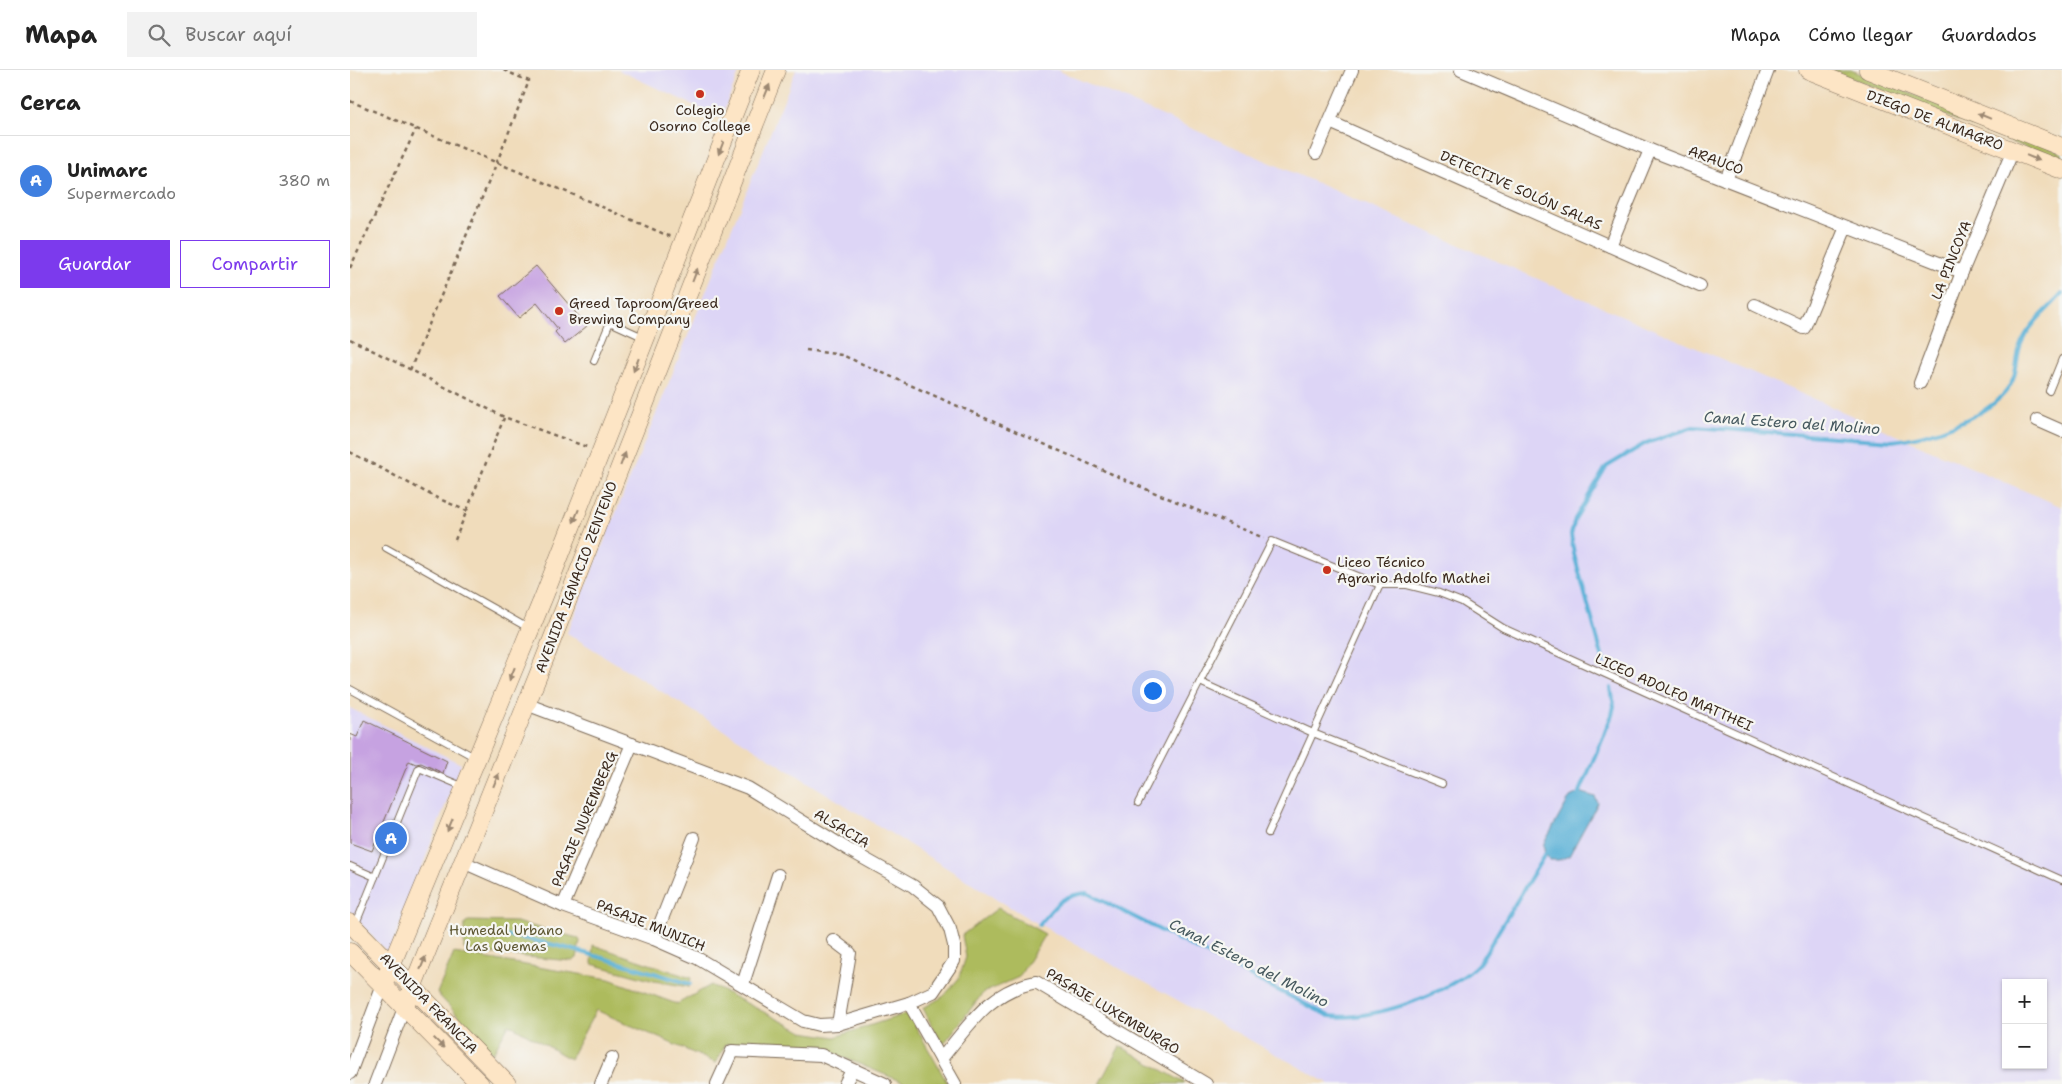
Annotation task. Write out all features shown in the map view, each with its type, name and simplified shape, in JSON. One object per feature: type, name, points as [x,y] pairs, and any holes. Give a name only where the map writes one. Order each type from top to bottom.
[{"type":"main road","name":"AVENIDA IGNACIO ZENTENO","points":[[383,985],[531,629],[751,70]]},
{"type":"main road","name":"AVENIDA IGNACIO ZENTENO","points":[[404,1008],[550,644],[776,70]]},
{"type":"main road","name":"DIEGO DE ALMAGRO","points":[[1808,70],[2062,170]]},
{"type":"main road","name":"DIEGO DE ALMAGRO","points":[[1868,70],[2062,147]]},
{"type":"main road","points":[[684,243],[704,251]]},
{"type":"main road","points":[[531,629],[550,644]]},
{"type":"main road","name":"AVENIDA FRANCIA","points":[[352,925],[507,1084]]},
{"type":"main road","name":"AVENIDA FRANCIA","points":[[350,952],[480,1084]]},
{"type":"street","points":[[1316,153],[1352,70]]},
{"type":"street","name":"ARAUCO","points":[[1461,70],[1650,150],[1962,272]]},
{"type":"street","points":[[1726,180],[1768,70]]},
{"type":"street","name":"DETECTIVE SOLÓN SALAS","points":[[1330,122],[1700,286]]},
{"type":"street","points":[[1610,246],[1650,150]]},
{"type":"street","name":"LA PINCOYA","points":[[1920,383],[1962,272],[2013,150]]},
{"type":"street","points":[[1755,305],[1804,328],[1846,227]]},
{"type":"street","points":[[2037,420],[2062,431]]},
{"type":"street","name":"ALSACIA","points":[[526,704],[748,788],[849,850],[913,886],[938,906],[950,928],[954,945],[954,962],[934,992],[909,1003]]},
{"type":"street","name":"PASAJE NUREMBERG","points":[[564,906],[632,744]]},
{"type":"street","points":[[654,939],[694,838]]},
{"type":"street","name":"PASAJE MUNICH","points":[[463,862],[564,906],[654,939],[697,958],[803,1021],[819,1025],[838,1024],[909,1003]]},
{"type":"street","points":[[743,984],[778,875]]},
{"type":"street","points":[[832,940],[850,953],[838,1024]]},
{"type":"street","name":"PASAJE LUXEMBURGO","points":[[941,1059],[984,1007],[1018,985],[1036,982],[1198,1082]]},
{"type":"street","name":"AVENIDA IGNACIO ZENTENO","points":[[350,1073],[383,985]]},
{"type":"street","points":[[909,1003],[955,1084]]},
{"type":"street","name":"AVENIDA IGNACIO ZENTENO","points":[[375,1084],[404,1008]]},
{"type":"street","points":[[717,1084],[732,1051],[821,1056],[885,1084]]},
{"type":"street","points":[[601,1084],[612,1058]]},
{"type":"street","points":[[845,1084],[852,1070]]},
{"type":"lane","points":[[594,361],[610,322],[647,338]]},
{"type":"lane","points":[[2049,391],[2062,359]]},
{"type":"lane","points":[[1138,803],[1272,541]]},
{"type":"lane","name":"LICEO ADOLFO MATTHEI","points":[[1272,541],[1380,585],[1407,585],[1439,593],[1462,602],[1503,628],[2062,880]]},
{"type":"lane","points":[[386,548],[531,629]]},
{"type":"lane","points":[[1268,833],[1380,585]]},
{"type":"lane","points":[[1200,682],[1313,733],[1442,784]]},
{"type":"lane","points":[[350,689],[477,759]]},
{"type":"lane","points":[[352,925],[375,876],[419,768],[465,788]]},
{"type":"lane","points":[[350,866],[375,876]]},
{"type":"path","points":[[410,370],[529,81],[503,70]]},
{"type":"path","points":[[350,101],[684,243]]},
{"type":"path","points":[[350,268],[416,129]]},
{"type":"path","points":[[350,339],[504,417],[602,452]]},
{"type":"path","points":[[806,350],[842,355],[1137,485],[1272,541]]},
{"type":"path","points":[[456,540],[504,417]]},
{"type":"path","points":[[350,452],[435,497],[466,511]]},
{"type":"shaded area","name":"Colegio Osorno College","points":[[618,70],[740,70],[721,118]]},
{"type":"shaded area","name":"Liceo Técnico Agrario Adolfo Mathei","points":[[796,70],[1057,70],[2062,507],[2062,1084],[1330,1084],[1026,917],[567,633]]},
{"type":"shaded area","points":[[350,708],[461,764],[389,954],[350,912]]},
{"type":"green space","points":[[1831,70],[1851,70],[2062,153],[2062,162]]},
{"type":"green space","points":[[998,908],[1045,934],[1019,977],[983,993],[942,1046],[923,1008],[944,996],[959,978],[966,957],[962,935]]},
{"type":"green space","name":"Humedal Urbano Las Quemas","points":[[468,921],[516,922],[578,938],[580,941],[577,958],[572,961],[493,954],[464,949],[465,924]]},
{"type":"green space","name":"Humedal Urbano Las Quemas","points":[[593,945],[691,978],[689,987],[654,981],[592,964]]},
{"type":"green space","points":[[454,953],[609,979],[677,1004],[711,985],[803,1032],[835,1037],[908,1013],[948,1084],[907,1084],[821,1048],[726,1044],[716,1063],[596,1010],[570,1059],[509,1024],[493,1053],[437,993]]},
{"type":"green space","points":[[1120,1046],[1185,1083],[1099,1084]]},
{"type":"water","points":[[1580,792],[1595,797],[1598,803],[1569,856],[1559,860],[1550,860],[1545,854],[1543,845],[1570,797]]},
{"type":"building","name":"Greed Taproom/Greed Brewing Company","points":[[536,266],[587,326],[565,344],[555,332],[558,329],[537,303],[519,318],[500,296]]},
{"type":"building","points":[[364,720],[447,761],[443,773],[421,763],[416,764],[409,761],[372,851],[350,843],[350,734],[357,737]]},
{"type":"waterway","name":"Canal Estero del Molino","points":[[1604,663],[1574,554],[1571,535],[1575,519],[1606,467],[1646,443],[1693,427],[1892,441],[1941,430],[1959,423],[1992,405],[2004,394],[2014,377],[2019,349],[2024,337],[2062,294]]},
{"type":"waterway","name":"Canal Estero del Molino","points":[[1580,792],[1612,715],[1614,706],[1611,688]]},
{"type":"waterway","name":"Canal Estero del Molino","points":[[1039,925],[1054,907],[1064,899],[1087,893],[1329,1016],[1346,1017],[1388,1010],[1410,1003],[1451,984],[1467,973],[1480,962],[1545,854]]},
{"type":"waterway","name":"Canal Estero del Molino","points":[[476,936],[492,934],[560,946],[690,984]]},
{"type":"place","name":"Colegio Osorno College","points":[[700,94]]},
{"type":"place","name":"Greed Taproom/Greed Brewing Company","points":[[559,311]]},
{"type":"place","name":"Liceo Técnico Agrario Adolfo Mathei","points":[[1327,570]]},
{"type":"place","name":"Unimarc","points":[[391,838]]}]
